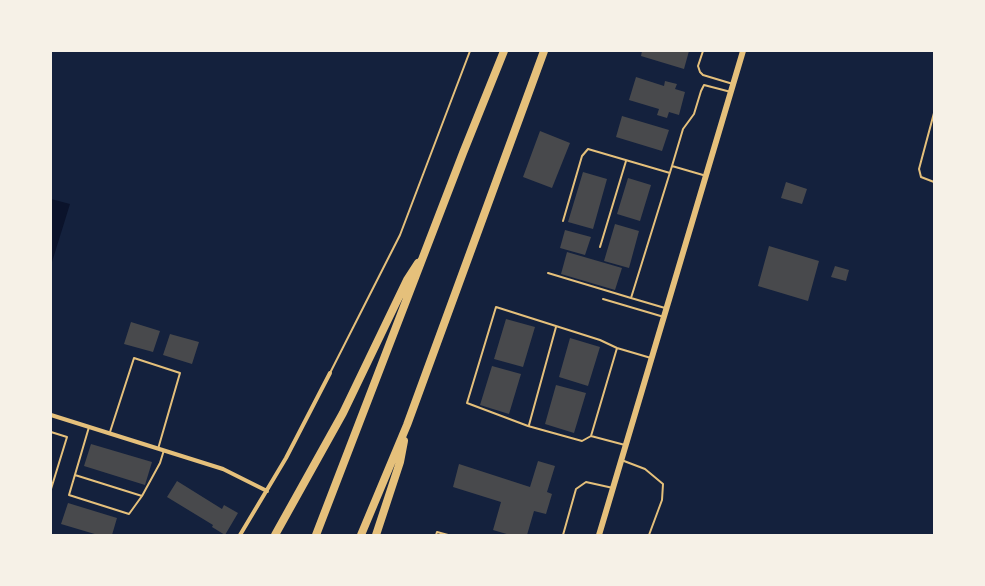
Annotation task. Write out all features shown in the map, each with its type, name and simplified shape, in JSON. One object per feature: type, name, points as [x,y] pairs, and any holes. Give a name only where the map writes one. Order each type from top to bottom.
[{"type":"highway","points":[[316,535],[462,153],[504,51]]},
{"type":"highway","points":[[362,535],[407,425],[544,51]]},
{"type":"highway","points":[[275,535],[343,413],[407,280],[427,249]]},
{"type":"highway","points":[[376,535],[400,462],[407,425]]},
{"type":"main road","points":[[599,535],[743,51]]},
{"type":"street","points":[[240,535],[267,491],[330,373]]},
{"type":"street","points":[[51,415],[222,469],[267,491]]},
{"type":"lane","points":[[330,373],[400,235],[470,51]]},
{"type":"lane","points":[[703,51],[698,66],[700,72],[733,84]]},
{"type":"lane","points":[[631,298],[683,129],[694,114],[702,88],[709,86],[731,92]]},
{"type":"lane","points":[[934,113],[919,169],[921,177],[934,182]]},
{"type":"lane","points":[[563,221],[582,156],[588,150],[670,173]]},
{"type":"lane","points":[[600,247],[626,160]]},
{"type":"lane","points":[[672,166],[706,176]]},
{"type":"lane","points":[[548,273],[666,308]]},
{"type":"lane","points":[[603,299],[664,316]]},
{"type":"lane","points":[[626,445],[591,436],[582,441],[528,426],[468,403],[496,307],[651,358]]},
{"type":"lane","points":[[528,426],[556,327]]},
{"type":"lane","points":[[591,436],[617,348]]},
{"type":"lane","points":[[109,433],[134,358],[180,373],[158,448]]},
{"type":"lane","points":[[89,427],[69,495],[129,514],[142,496],[160,463],[164,450]]},
{"type":"lane","points":[[51,432],[67,437],[51,489]]},
{"type":"lane","points":[[621,460],[645,469],[663,484],[662,500],[649,535]]},
{"type":"lane","points":[[75,475],[142,496]]},
{"type":"lane","points":[[563,535],[576,489],[586,482],[613,488]]},
{"type":"lane","points":[[436,535],[437,532],[448,535]]},
{"type":"water","points":[[51,199],[70,204],[52,262],[51,262]]},
{"type":"building","points":[[642,51],[689,51],[684,69],[641,56]]},
{"type":"building","points":[[636,77],[664,86],[665,81],[677,84],[675,89],[685,92],[679,115],[669,112],[667,118],[657,115],[659,109],[629,100]]},
{"type":"building","points":[[622,116],[669,130],[662,151],[616,137]]},
{"type":"building","points":[[540,131],[570,143],[552,188],[523,177]]},
{"type":"building","points":[[583,172],[607,179],[593,229],[568,222]]},
{"type":"building","points":[[628,178],[651,185],[640,221],[617,214]]},
{"type":"building","points":[[786,182],[807,189],[802,204],[781,198]]},
{"type":"building","points":[[615,224],[639,231],[629,268],[604,261]]},
{"type":"building","points":[[565,230],[591,237],[585,255],[560,248]]},
{"type":"building","points":[[769,246],[819,261],[808,301],[758,286]]},
{"type":"building","points":[[567,252],[622,268],[615,290],[561,274]]},
{"type":"building","points":[[835,266],[849,270],[846,281],[831,277]]},
{"type":"building","points":[[506,319],[535,327],[523,367],[494,359]]},
{"type":"building","points":[[131,322],[160,331],[153,352],[124,344]]},
{"type":"building","points":[[170,334],[199,342],[192,364],[163,355]]},
{"type":"building","points":[[570,338],[600,347],[588,386],[559,377]]},
{"type":"building","points":[[492,366],[521,374],[509,414],[480,405]]},
{"type":"building","points":[[556,385],[586,393],[574,433],[545,424]]},
{"type":"building","points":[[91,444],[152,462],[145,485],[84,466]]},
{"type":"building","points":[[538,461],[555,466],[547,492],[552,494],[546,514],[534,511],[527,535],[510,535],[493,530],[501,502],[453,487],[459,464],[530,487]]},
{"type":"building","points":[[177,481],[222,509],[224,505],[238,513],[225,535],[167,497]]},
{"type":"building","points":[[68,503],[117,518],[112,535],[98,535],[61,524]]}]
